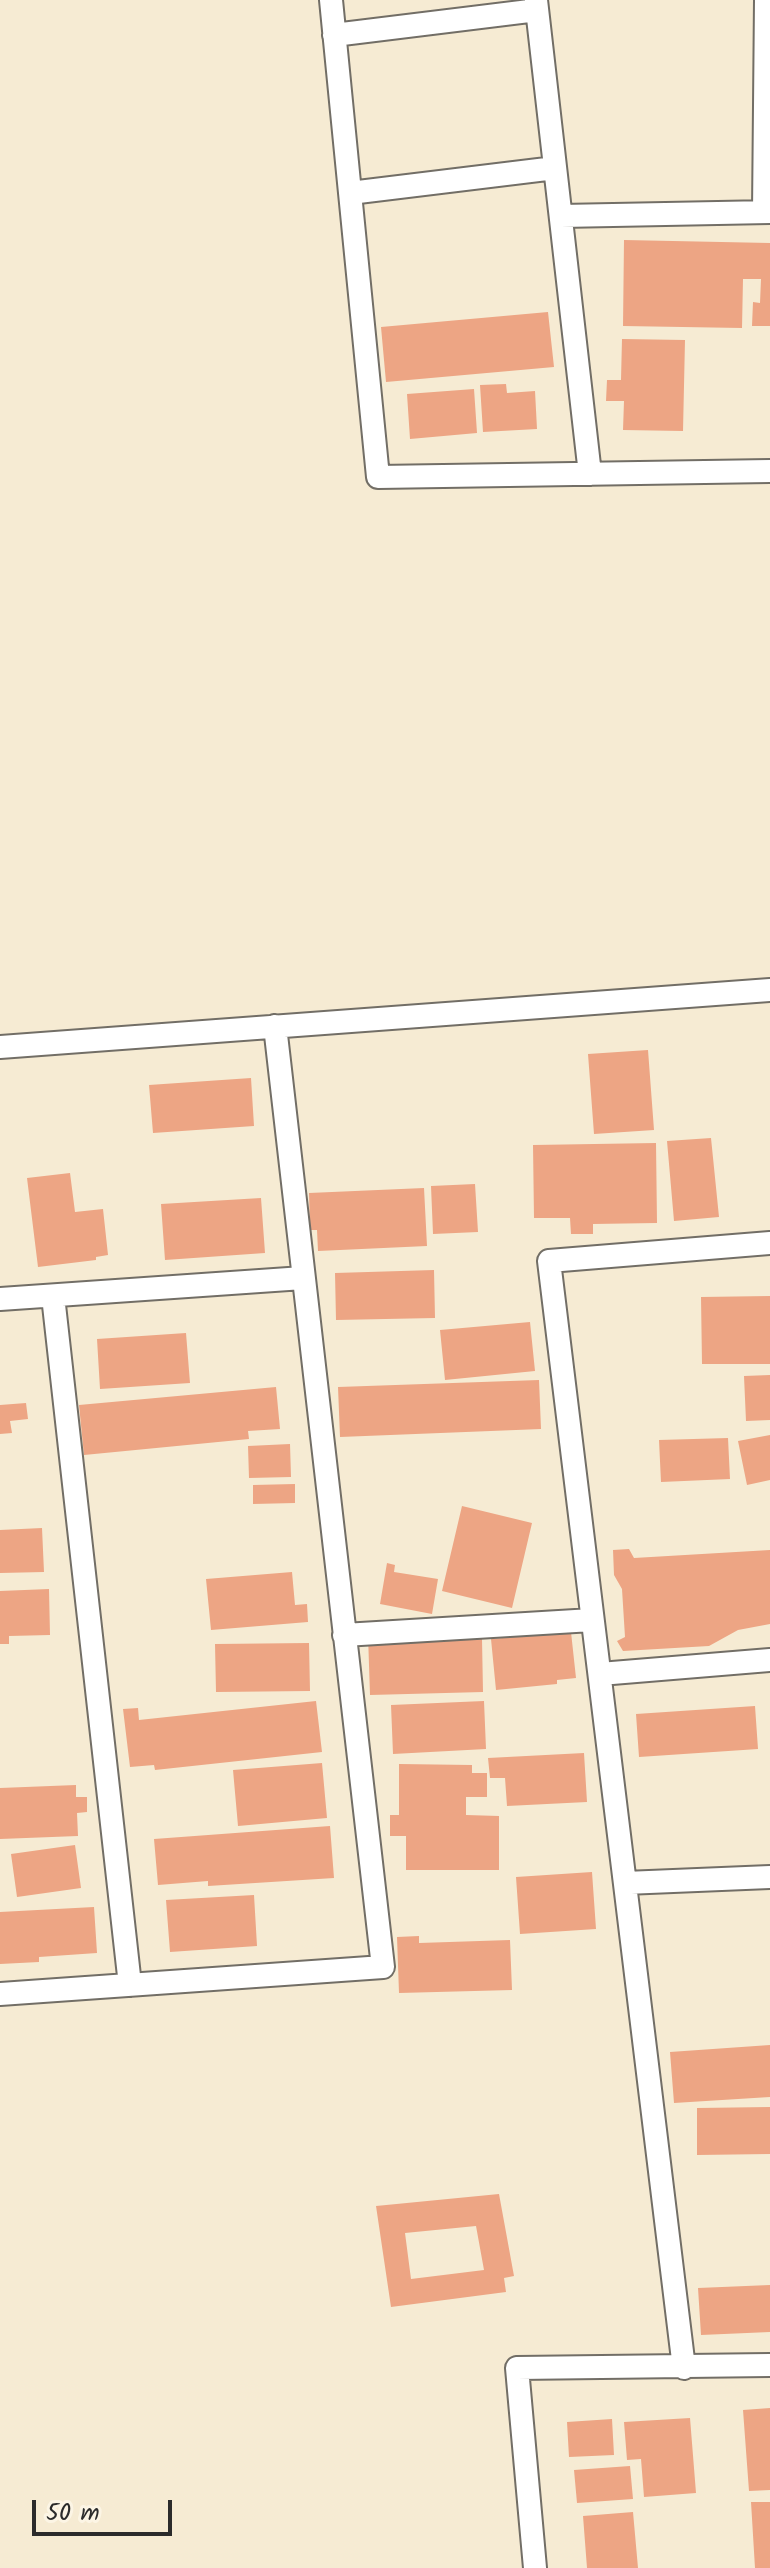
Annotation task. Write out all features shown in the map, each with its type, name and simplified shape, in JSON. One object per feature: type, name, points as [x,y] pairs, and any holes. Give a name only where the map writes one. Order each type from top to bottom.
[{"type":"street","points":[[331,0],[378,477],[770,471]]},
{"type":"street","points":[[561,216],[767,212],[766,0]]},
{"type":"street","points":[[334,35],[536,5],[590,474]]},
{"type":"street","points":[[350,193],[555,168]]},
{"type":"street","points":[[0,1047],[770,990]]},
{"type":"street","points":[[0,1994],[383,1967],[275,1026]]},
{"type":"street","points":[[684,2368],[549,1261],[770,1243]]},
{"type":"street","points":[[0,1299],[303,1278]]},
{"type":"street","points":[[53,1296],[130,1985]]},
{"type":"street","points":[[344,1635],[592,1620]]},
{"type":"street","points":[[600,1674],[770,1660]]},
{"type":"street","points":[[625,1883],[770,1877]]},
{"type":"street","points":[[535,2568],[517,2368],[770,2365]]},
{"type":"building","points":[[624,240],[770,243],[770,326],[752,326],[753,302],[760,303],[761,279],[743,279],[742,328],[623,326]]},
{"type":"building","points":[[548,312],[554,367],[386,382],[381,327]]},
{"type":"building","points":[[622,339],[685,340],[683,431],[623,430],[624,401],[606,401],[607,380],[621,380]]},
{"type":"building","points":[[506,384],[507,393],[535,391],[537,429],[483,432],[480,385]]},
{"type":"building","points":[[474,389],[477,433],[410,439],[407,394]]},
{"type":"building","points":[[648,1050],[654,1130],[594,1134],[588,1054]]},
{"type":"building","points":[[251,1078],[254,1126],[153,1133],[149,1085]]},
{"type":"building","points":[[711,1138],[719,1217],[674,1221],[667,1141]]},
{"type":"building","points":[[656,1143],[657,1223],[593,1224],[593,1234],[571,1234],[570,1218],[534,1218],[533,1145]]},
{"type":"building","points":[[70,1173],[75,1212],[103,1209],[108,1255],[96,1257],[96,1260],[38,1267],[27,1178]]},
{"type":"building","points":[[475,1184],[478,1232],[433,1234],[431,1186]]},
{"type":"building","points":[[424,1188],[427,1246],[318,1251],[317,1230],[310,1230],[309,1193]]},
{"type":"building","points":[[261,1198],[265,1253],[165,1260],[161,1204]]},
{"type":"building","points":[[434,1270],[435,1318],[336,1320],[335,1273]]},
{"type":"building","points":[[770,1296],[770,1364],[702,1364],[701,1297]]},
{"type":"building","points":[[530,1322],[535,1371],[445,1380],[440,1330]]},
{"type":"building","points":[[186,1333],[190,1383],[100,1389],[97,1339]]},
{"type":"building","points":[[770,1375],[770,1420],[746,1421],[744,1376]]},
{"type":"building","points":[[539,1380],[541,1429],[340,1437],[338,1387]]},
{"type":"building","points":[[276,1387],[280,1429],[248,1431],[249,1439],[84,1455],[79,1405]]},
{"type":"building","points":[[26,1403],[28,1419],[10,1421],[12,1433],[0,1434],[0,1405]]},
{"type":"building","points":[[770,1435],[770,1480],[747,1485],[738,1441]]},
{"type":"building","points":[[728,1438],[730,1479],[661,1482],[659,1440]]},
{"type":"building","points":[[290,1444],[291,1477],[249,1478],[248,1446]]},
{"type":"building","points":[[295,1484],[295,1503],[253,1504],[253,1485]]},
{"type":"building","points":[[462,1506],[532,1523],[512,1608],[442,1591]]},
{"type":"building","points":[[42,1528],[44,1572],[0,1573],[0,1530]]},
{"type":"building","points":[[629,1549],[634,1558],[770,1550],[770,1624],[738,1630],[709,1646],[623,1651],[617,1641],[625,1637],[622,1589],[614,1575],[613,1550]]},
{"type":"building","points":[[387,1563],[395,1565],[394,1572],[438,1579],[432,1614],[380,1604]]},
{"type":"building","points":[[292,1572],[295,1605],[307,1604],[308,1622],[211,1630],[206,1579]]},
{"type":"building","points":[[49,1589],[50,1635],[9,1636],[9,1644],[0,1644],[0,1591]]},
{"type":"building","points":[[571,1632],[576,1678],[557,1680],[557,1684],[496,1690],[491,1639]]},
{"type":"building","points":[[368,1635],[392,1641],[482,1639],[483,1692],[370,1695]]},
{"type":"building","points":[[309,1643],[310,1691],[216,1692],[215,1644]]},
{"type":"building","points":[[316,1701],[322,1752],[155,1770],[154,1765],[130,1767],[123,1709],[138,1708],[139,1720]]},
{"type":"building","points":[[484,1701],[486,1749],[393,1754],[391,1705]]},
{"type":"building","points":[[755,1706],[758,1749],[639,1757],[636,1714]]},
{"type":"building","points":[[584,1753],[587,1802],[507,1806],[505,1778],[490,1778],[488,1758]]},
{"type":"building","points":[[322,1763],[327,1818],[238,1826],[233,1770]]},
{"type":"building","points":[[399,1764],[472,1765],[472,1773],[487,1773],[487,1797],[466,1797],[466,1815],[499,1816],[499,1870],[406,1870],[406,1836],[390,1836],[390,1815],[399,1815]]},
{"type":"building","points":[[76,1785],[76,1797],[87,1797],[87,1812],[77,1813],[78,1836],[0,1839],[0,1788]]},
{"type":"building","points":[[330,1826],[334,1878],[208,1886],[208,1881],[158,1885],[154,1839]]},
{"type":"building","points":[[75,1845],[81,1888],[17,1897],[11,1854]]},
{"type":"building","points":[[592,1872],[596,1929],[520,1934],[516,1877]]},
{"type":"building","points":[[254,1895],[257,1946],[170,1952],[166,1900]]},
{"type":"building","points":[[94,1907],[97,1953],[39,1957],[39,1962],[0,1964],[0,1912]]},
{"type":"building","points":[[419,1936],[419,1943],[510,1940],[512,1990],[399,1993],[397,1937]]},
{"type":"building","points":[[770,2045],[770,2097],[674,2103],[670,2052]]},
{"type":"building","points":[[770,2107],[770,2154],[697,2155],[697,2108]]},
{"type":"building","points":[[499,2194],[514,2276],[504,2278],[506,2292],[391,2307],[376,2206]],"holes":[[[476,2226],[484,2270],[411,2279],[405,2233]]]},
{"type":"building","points":[[770,2285],[770,2332],[701,2335],[698,2288]]},
{"type":"building","points":[[770,2408],[770,2490],[749,2491],[743,2410]]},
{"type":"building","points":[[690,2418],[696,2493],[644,2497],[641,2459],[627,2460],[624,2422]]},
{"type":"building","points":[[612,2419],[614,2455],[569,2457],[567,2422]]},
{"type":"building","points":[[630,2466],[633,2499],[577,2503],[574,2470]]},
{"type":"building","points":[[751,2502],[770,2502],[770,2568],[755,2568]]},
{"type":"building","points":[[633,2512],[638,2568],[587,2568],[583,2516]]}]
